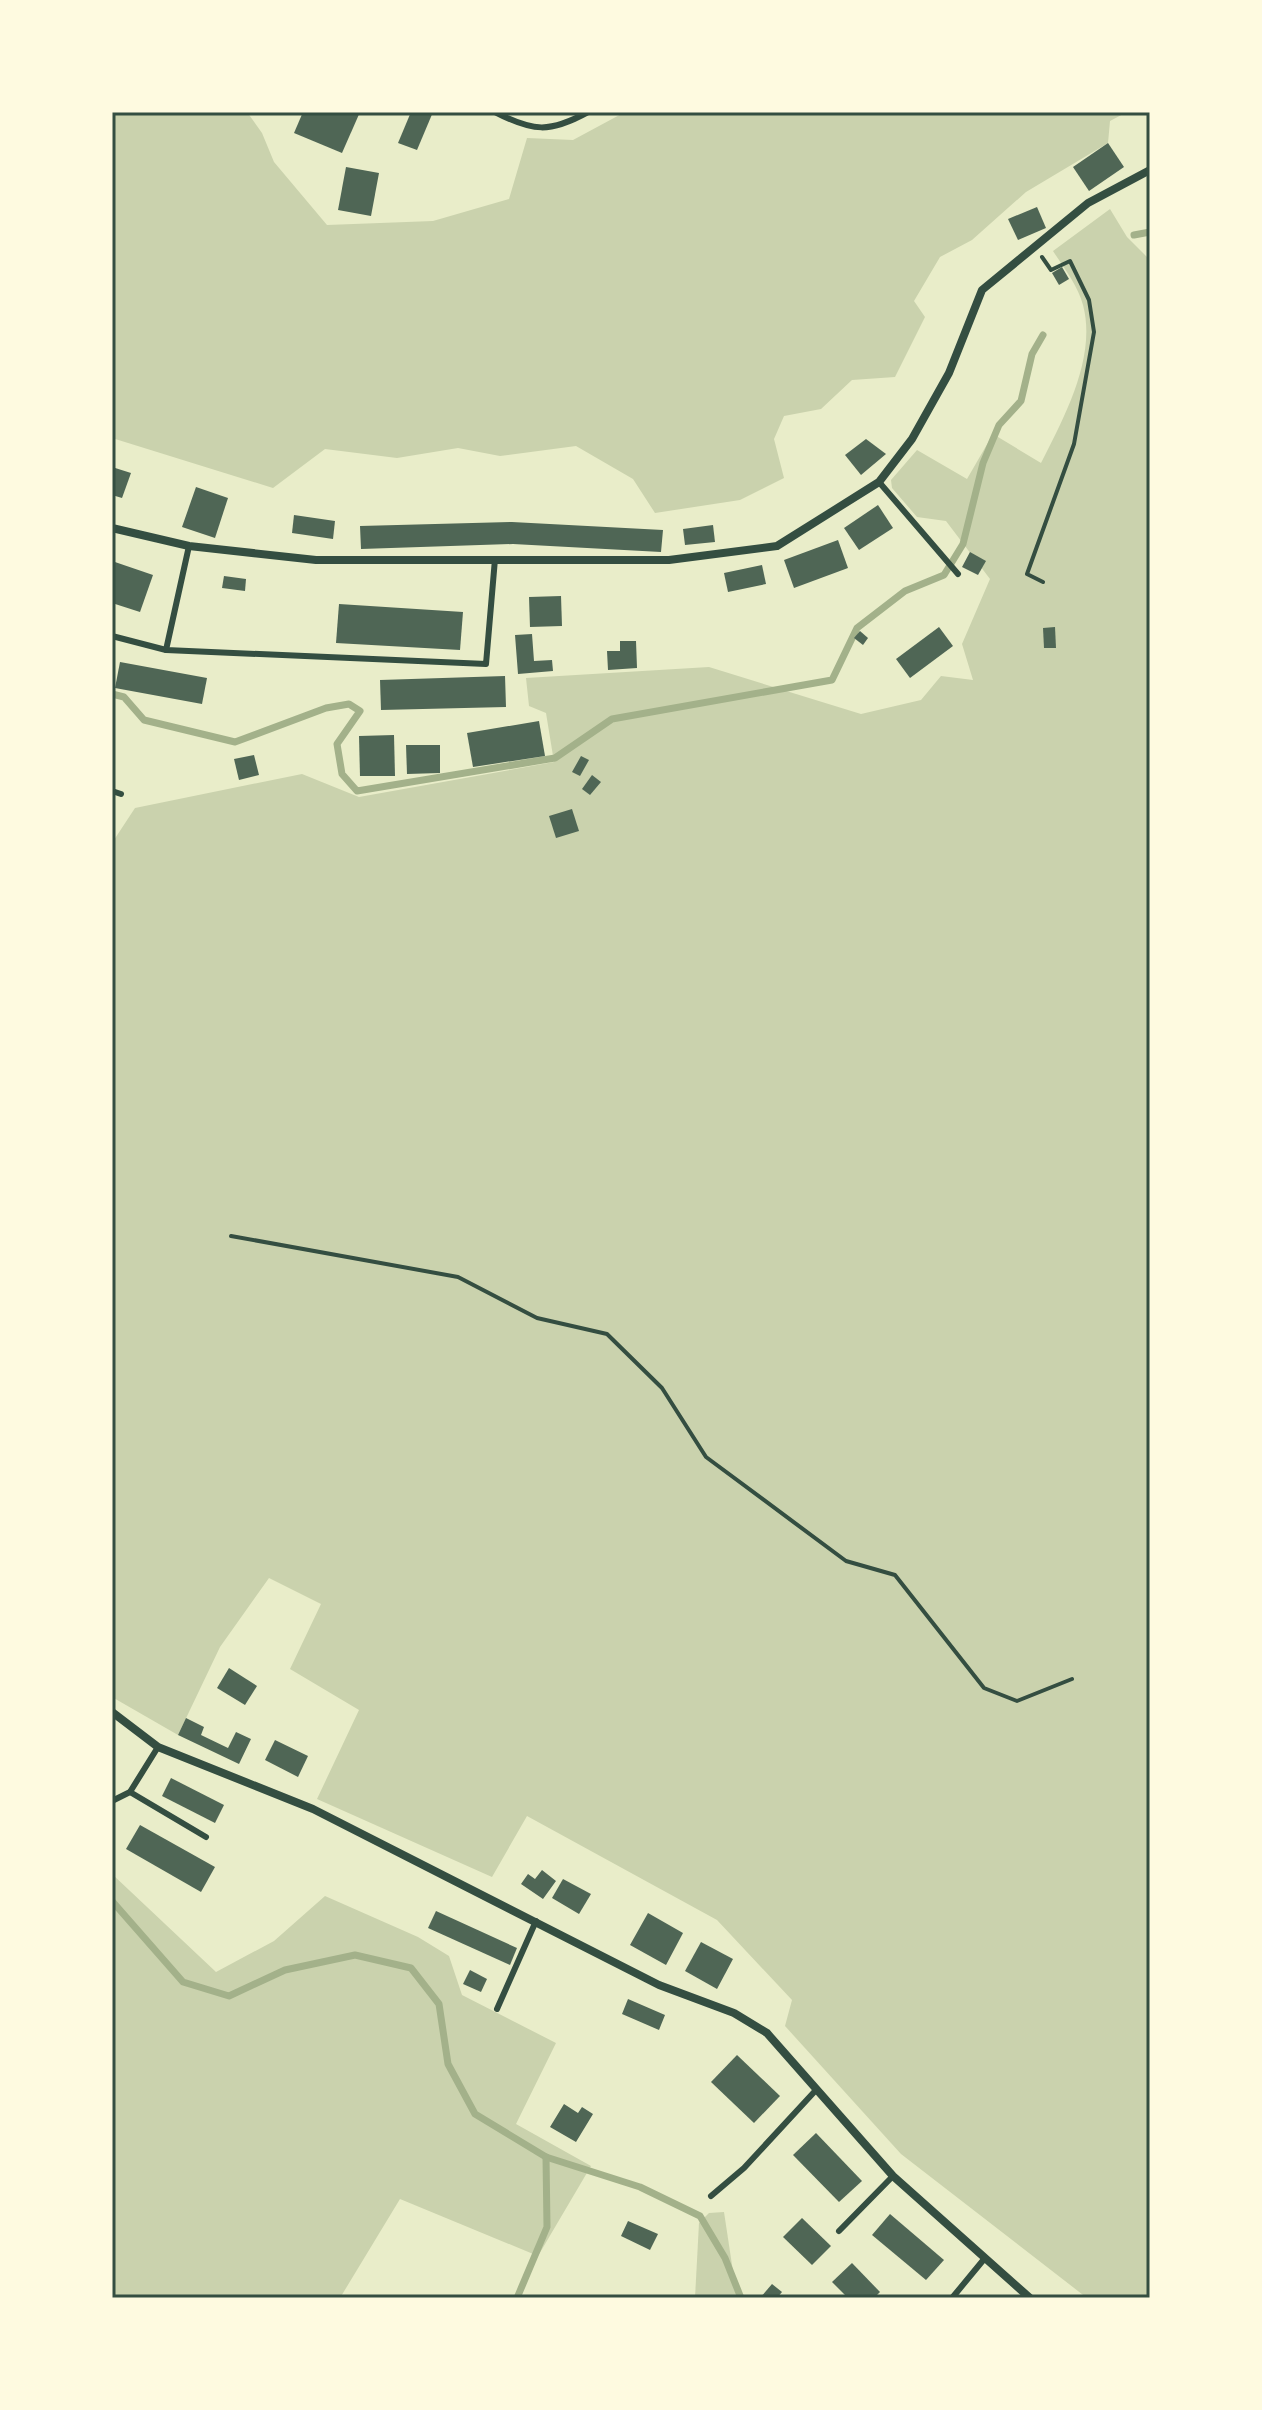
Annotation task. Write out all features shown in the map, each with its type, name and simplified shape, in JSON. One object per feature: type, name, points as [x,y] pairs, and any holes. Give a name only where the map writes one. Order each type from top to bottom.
[{"type":"street","points":[[112,528],[189,546],[316,560],[669,560],[777,546],[879,482],[912,439],[949,373],[982,290],[1088,203],[1150,170]]},
{"type":"street","points":[[112,1712],[158,1747],[313,1809],[659,1985],[734,2013],[767,2033],[893,2176],[1030,2298]]},
{"type":"lane","points":[[495,112],[524,127],[560,128],[588,112]]},
{"type":"lane","points":[[879,482],[958,574]]},
{"type":"lane","points":[[166,650],[189,546]]},
{"type":"lane","points":[[112,636],[166,650],[486,664],[495,559]]},
{"type":"lane","points":[[112,791],[121,794]]},
{"type":"lane","points":[[112,1801],[130,1792],[158,1747]]},
{"type":"lane","points":[[130,1792],[206,1837]]},
{"type":"lane","points":[[497,2009],[536,1921]]},
{"type":"lane","points":[[711,2196],[744,2168],[816,2090]]},
{"type":"lane","points":[[839,2231],[893,2176]]},
{"type":"lane","points":[[952,2298],[985,2258]]},
{"type":"path","points":[[1034,247],[1051,270],[1070,261],[1089,300],[1094,332],[1074,444],[1027,574],[1043,582]]},
{"type":"path","points":[[231,1236],[458,1277],[537,1318],[607,1334],[662,1388],[706,1457],[846,1561],[895,1575],[984,1688],[1017,1701],[1072,1679]]},
{"type":"green space","points":[[112,112],[247,112],[262,133],[274,162],[327,225],[433,221],[509,199],[527,138],[573,140],[625,112],[1127,112],[1110,121],[1108,143],[1026,192],[972,240],[940,257],[914,301],[925,317],[895,377],[852,380],[821,409],[784,416],[774,439],[784,478],[740,500],[655,513],[633,479],[576,446],[500,456],[458,448],[397,458],[325,449],[273,488],[112,438]]},
{"type":"green space","points":[[1110,209],[1127,237],[1150,260],[1150,2298],[1087,2298],[901,2154],[785,2026],[792,2000],[717,1920],[527,1816],[492,1877],[317,1799],[359,1710],[290,1669],[321,1604],[269,1578],[220,1647],[178,1735],[112,1697],[112,843],[135,808],[302,774],[359,797],[554,762],[546,713],[529,706],[526,678],[709,667],[861,714],[921,700],[941,676],[973,680],[962,644],[990,579],[946,521],[917,517],[892,488],[891,480],[917,450],[967,479],[993,434],[1041,463],[1076,387],[1086,345],[1081,298],[1053,251]]},
{"type":"green space","points":[[112,1874],[216,1972],[274,1941],[325,1896],[418,1937],[449,1956],[462,1995],[556,2043],[516,2124],[591,2166],[538,2256],[400,2199],[340,2298],[112,2298]]},
{"type":"green space","points":[[724,2212],[737,2298],[695,2298],[699,2223],[709,2213]]},
{"type":"building","points":[[303,112],[360,112],[342,153],[294,133]]},
{"type":"building","points":[[411,112],[433,112],[417,150],[398,143]]},
{"type":"building","points":[[1108,143],[1124,167],[1089,191],[1073,167]]},
{"type":"building","points":[[346,167],[379,173],[371,216],[338,210]]},
{"type":"building","points":[[1037,207],[1046,228],[1018,240],[1008,219]]},
{"type":"building","points":[[1062,267],[1069,279],[1059,285],[1052,273]]},
{"type":"building","points":[[866,439],[886,454],[861,475],[845,455]]},
{"type":"building","points":[[112,467],[131,473],[122,498],[112,495]]},
{"type":"building","points":[[196,487],[228,498],[215,538],[182,527]]},
{"type":"building","points":[[878,505],[893,528],[859,550],[844,528]]},
{"type":"building","points":[[294,515],[335,521],[333,539],[292,533]]},
{"type":"building","points":[[512,522],[663,530],[661,552],[513,544],[361,549],[360,526]]},
{"type":"building","points":[[713,525],[715,542],[685,545],[683,529]]},
{"type":"building","points":[[838,540],[848,568],[794,588],[784,560]]},
{"type":"building","points":[[970,552],[986,561],[978,575],[962,567]]},
{"type":"building","points":[[112,561],[153,575],[140,612],[112,603]]},
{"type":"building","points":[[762,565],[766,584],[728,592],[724,573]]},
{"type":"building","points":[[224,576],[246,579],[245,591],[222,588]]},
{"type":"building","points":[[561,596],[562,626],[530,627],[529,597]]},
{"type":"building","points":[[339,604],[463,612],[460,650],[336,643]]},
{"type":"building","points":[[939,627],[953,646],[910,678],[896,659]]},
{"type":"building","points":[[1055,627],[1056,648],[1044,648],[1043,628]]},
{"type":"building","points":[[860,631],[868,638],[863,645],[854,638]]},
{"type":"building","points":[[532,634],[534,661],[552,660],[553,671],[518,674],[515,635]]},
{"type":"building","points":[[620,641],[636,641],[637,668],[608,670],[607,651],[620,651]]},
{"type":"building","points":[[120,662],[207,678],[202,704],[115,688]]},
{"type":"building","points":[[505,676],[506,707],[381,710],[380,680]]},
{"type":"building","points":[[539,721],[545,756],[473,767],[467,733]]},
{"type":"building","points":[[394,735],[395,776],[360,776],[359,736]]},
{"type":"building","points":[[406,745],[440,745],[440,773],[407,774]]},
{"type":"building","points":[[254,755],[259,775],[239,780],[234,759]]},
{"type":"building","points":[[581,756],[589,760],[580,776],[572,772]]},
{"type":"building","points":[[592,775],[601,782],[590,795],[582,789]]},
{"type":"building","points":[[572,809],[579,831],[556,838],[549,816]]},
{"type":"building","points":[[229,1668],[257,1686],[245,1705],[217,1688]]},
{"type":"building","points":[[186,1718],[204,1727],[201,1735],[228,1748],[236,1732],[251,1739],[239,1764],[178,1735]]},
{"type":"building","points":[[275,1740],[308,1756],[298,1777],[265,1760]]},
{"type":"building","points":[[171,1778],[224,1805],[215,1823],[162,1796]]},
{"type":"building","points":[[140,1825],[215,1867],[201,1892],[126,1849]]},
{"type":"building","points":[[542,1870],[556,1881],[543,1899],[521,1884],[528,1874],[535,1879]]},
{"type":"building","points":[[563,1879],[591,1894],[579,1914],[552,1898]]},
{"type":"building","points":[[436,1911],[517,1948],[510,1965],[428,1928]]},
{"type":"building","points":[[648,1913],[683,1933],[666,1965],[630,1945]]},
{"type":"building","points":[[701,1942],[733,1959],[717,1989],[685,1971]]},
{"type":"building","points":[[470,1970],[487,1979],[481,1992],[463,1984]]},
{"type":"building","points":[[628,1999],[665,2015],[659,2030],[622,2014]]},
{"type":"building","points":[[737,2055],[780,2096],[754,2123],[711,2082]]},
{"type":"building","points":[[564,2104],[578,2113],[582,2107],[593,2114],[576,2142],[550,2127]]},
{"type":"building","points":[[816,2133],[862,2181],[839,2202],[793,2155]]},
{"type":"building","points":[[890,2214],[944,2260],[926,2280],[872,2235]]},
{"type":"building","points":[[802,2218],[831,2246],[812,2265],[783,2237]]},
{"type":"building","points":[[628,2221],[658,2234],[650,2250],[621,2236]]},
{"type":"building","points":[[852,2263],[880,2292],[874,2298],[848,2298],[832,2282]]},
{"type":"building","points":[[772,2284],[782,2292],[777,2298],[760,2298]]},
{"type":"waterway","points":[[1134,235],[1150,232]]},
{"type":"waterway","points":[[112,694],[124,697],[144,720],[235,742],[326,708],[349,704],[360,711],[337,744],[342,774],[357,791],[555,758],[612,719],[832,680],[857,628],[905,591],[944,575],[963,544],[983,463],[999,425],[1021,401],[1032,354],[1043,335]]},
{"type":"waterway","points":[[112,1901],[183,1982],[229,1996],[285,1970],[355,1955],[411,1968],[439,2004],[448,2064],[475,2114],[546,2157],[640,2187],[700,2216],[725,2258],[741,2298]]},
{"type":"waterway","points":[[517,2298],[547,2227],[546,2157]]}]
